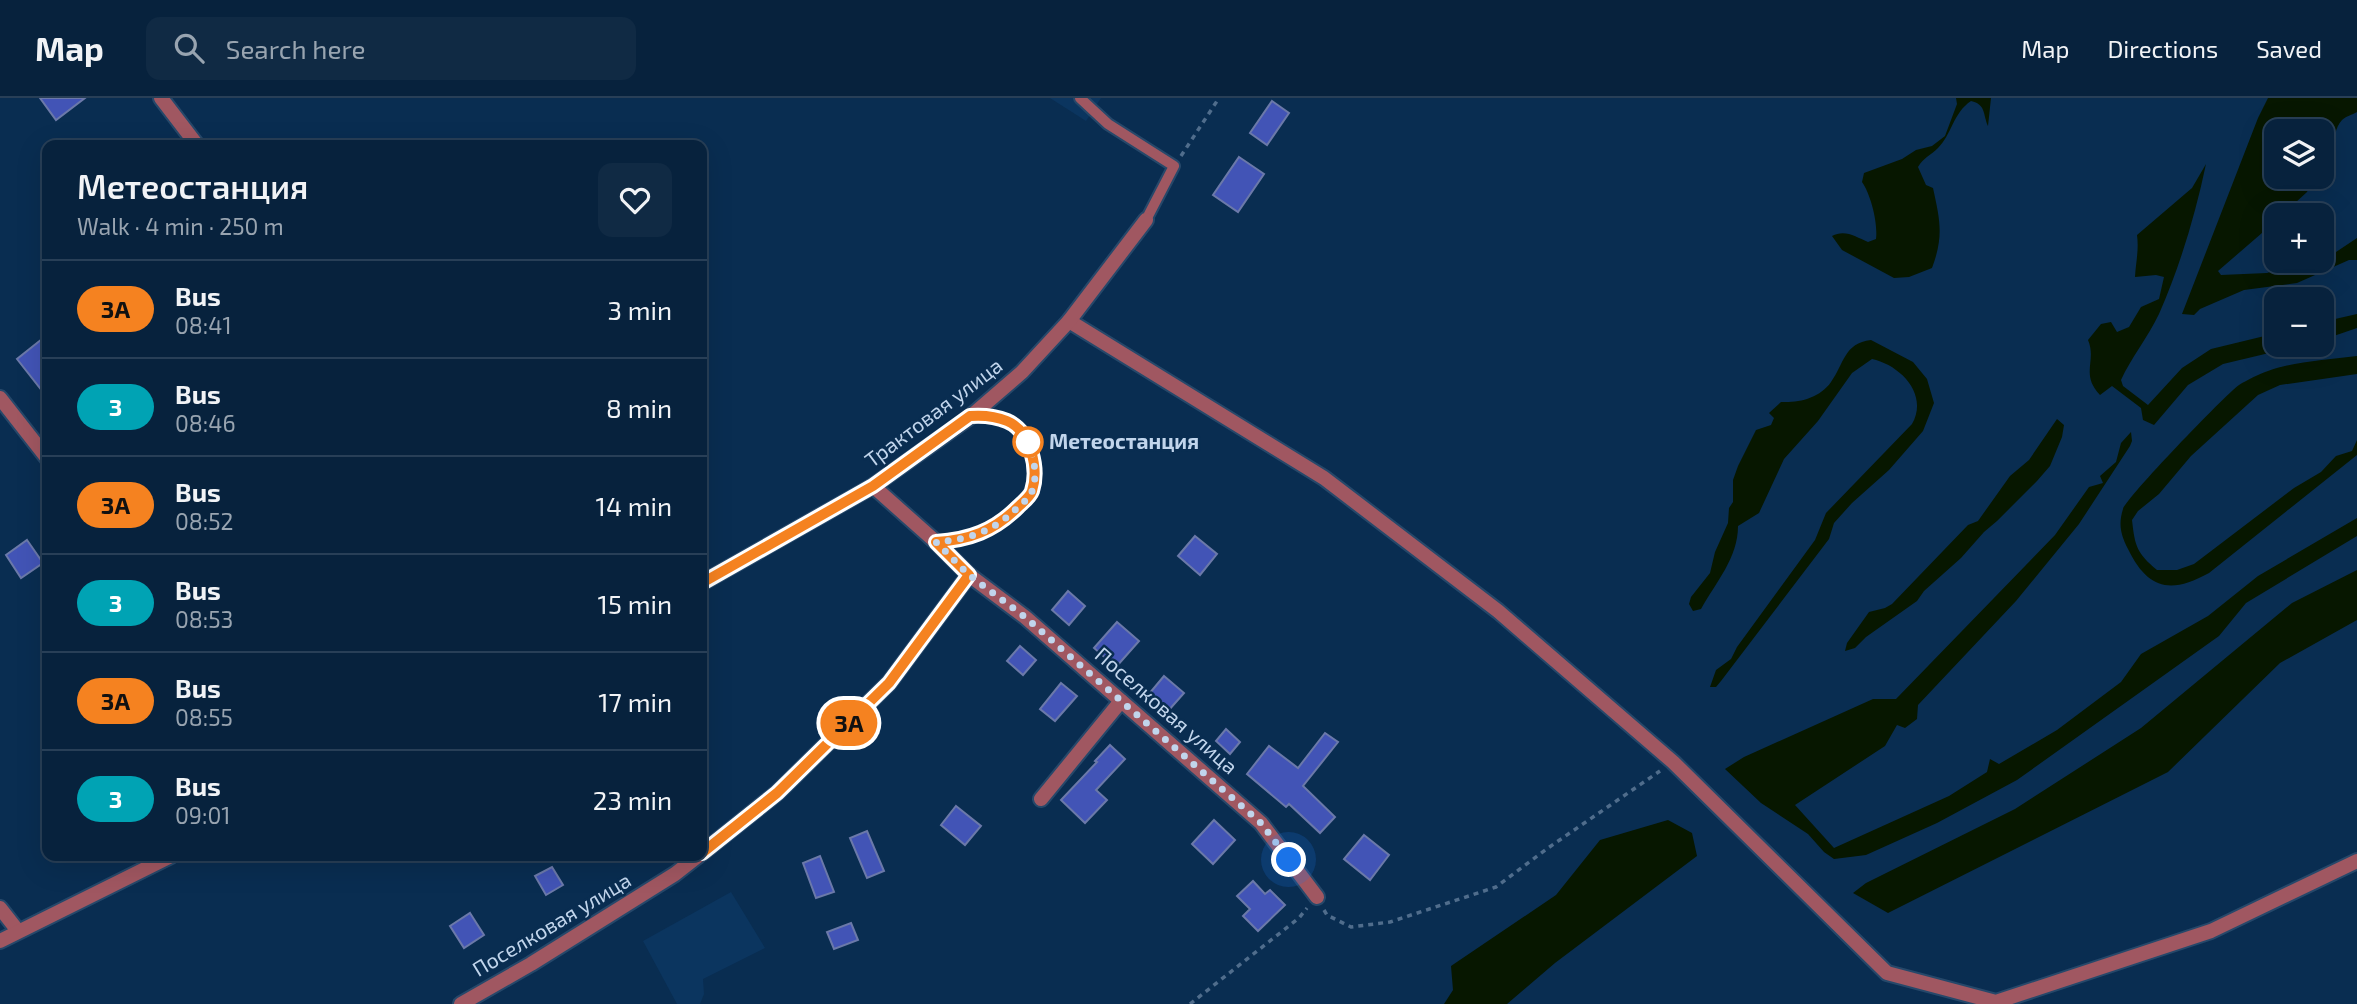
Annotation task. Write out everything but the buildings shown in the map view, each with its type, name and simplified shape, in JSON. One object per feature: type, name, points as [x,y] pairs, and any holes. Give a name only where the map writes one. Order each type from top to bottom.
[{"type":"street","points":[[161,98],[193,140]]},
{"type":"street","name":"Трактовая улица","points":[[707,580],[873,486],[970,416],[1022,372],[1069,321],[1146,220]]},
{"type":"street","points":[[1069,321],[1325,478],[1498,611],[1673,762],[1887,973],[1996,1002],[2211,931],[2357,861]]},
{"type":"street","points":[[0,398],[42,452]]},
{"type":"street","name":"Поселковая улица","points":[[873,486],[969,575],[1025,617],[1261,823],[1317,897]]},
{"type":"street","name":"Поселковая улица","points":[[707,848],[777,793],[889,683],[969,575]]},
{"type":"street","points":[[1041,799],[1121,701]]},
{"type":"street","points":[[0,941],[161,861]]},
{"type":"street","name":"Поселковая улица","points":[[461,1004],[653,888],[690,861]]},
{"type":"street","points":[[0,908],[18,931]]},
{"type":"lane","points":[[1080,98],[1108,124],[1174,166],[1146,220]]},
{"type":"lane","points":[[936,542],[957,541],[981,534],[1003,522],[1031,494],[1035,468],[1029,443],[1010,422],[985,415],[970,416]]},
{"type":"path","points":[[1174,166],[1219,98]]},
{"type":"path","points":[[1190,1004],[1298,918],[1317,897],[1327,915],[1351,927],[1390,922],[1496,887],[1673,762]]},
{"type":"shaded area","points":[[1050,98],[1101,98],[1086,121]]},
{"type":"shaded area","points":[[1956,98],[1991,98],[1988,126],[1982,107],[1971,101],[1960,111],[1943,142],[1918,167],[1926,185],[1933,188],[1939,219],[1938,246],[1932,268],[1909,277],[1894,278],[1842,250],[1832,236],[1846,234],[1868,242],[1876,239],[1873,209],[1862,182],[1864,173],[1902,159],[1916,150],[1932,146],[1945,136],[1957,104]]},
{"type":"shaded area","points":[[2268,98],[2357,98],[2357,112],[2338,126],[2334,141],[2334,119],[2264,119],[2264,189],[2308,189],[2295,203],[2264,203],[2264,231],[2218,271],[2221,275],[2320,273],[2297,283],[2244,290],[2200,309],[2194,315],[2182,314]]},
{"type":"shaded area","points":[[2206,164],[2192,222],[2174,278],[2155,323],[2121,380],[2123,386],[2148,405],[2182,368],[2211,349],[2264,336],[2264,354],[2223,364],[2188,385],[2154,425],[2143,420],[2141,408],[2112,386],[2100,395],[2091,380],[2088,340],[2101,324],[2111,322],[2117,332],[2129,327],[2141,307],[2159,299],[2164,277],[2135,277],[2137,235],[2192,188]]},
{"type":"shaded area","points":[[2357,238],[2357,260],[2349,260],[2334,267],[2334,253]]},
{"type":"shaded area","points":[[2357,314],[2357,328],[2334,336],[2334,319]]},
{"type":"shaded area","points":[[1871,340],[1913,362],[1927,379],[1934,403],[1923,431],[1889,470],[1834,523],[1829,539],[1721,681],[1716,687],[1710,687],[1716,670],[1731,659],[1815,540],[1826,513],[1912,424],[1917,402],[1909,382],[1901,374],[1872,359],[1852,373],[1818,421],[1784,459],[1759,513],[1738,526],[1734,549],[1725,569],[1701,609],[1693,611],[1689,604],[1691,597],[1710,573],[1715,552],[1728,523],[1729,508],[1733,502],[1733,480],[1756,430],[1771,425],[1774,418],[1769,413],[1781,402],[1795,402],[1821,392],[1831,382],[1850,350],[1855,345]]},
{"type":"shaded area","points":[[2357,356],[2357,374],[2280,385],[2258,395],[2191,456],[2159,494],[2138,511],[2132,520],[2138,549],[2157,570],[2177,570],[2194,564],[2294,488],[2321,472],[2336,456],[2352,451],[2357,440],[2357,455],[2209,573],[2183,584],[2172,585],[2152,580],[2144,573],[2128,549],[2122,534],[2123,509],[2197,426],[2239,385],[2261,374],[2300,363]]},
{"type":"shaded area","points":[[2057,419],[2064,425],[2062,437],[2050,466],[2037,481],[1961,558],[1924,591],[1917,601],[1866,637],[1855,648],[1845,651],[1847,643],[1869,612],[1892,604],[1968,525],[1978,521],[2010,476],[2029,460]]},
{"type":"shaded area","points":[[2131,432],[2130,446],[2079,524],[2016,601],[1918,705],[1917,719],[1905,728],[1897,725],[1885,746],[1795,805],[1834,848],[1949,796],[1987,772],[1990,759],[1999,764],[2057,730],[2121,682],[2141,654],[2208,616],[2258,576],[2357,518],[2357,536],[2246,603],[2219,636],[2017,780],[1937,823],[1866,855],[1834,859],[1808,834],[1761,803],[1725,769],[1744,757],[1873,699],[1896,699],[2055,535],[2089,487],[2103,483],[2100,476],[2116,462],[2121,443]]},
{"type":"shaded area","points":[[2357,570],[2357,620],[2280,663],[2168,772],[1888,913],[1853,893],[1866,883],[2015,809],[2141,728],[2292,603]]},
{"type":"shaded area","points":[[1668,820],[1692,833],[1697,856],[1555,963],[1507,1004],[1444,1004],[1453,990],[1451,966],[1556,895],[1600,840]]},
{"type":"shaded area","points":[[731,892],[765,948],[703,979],[704,994],[700,1004],[677,1004],[643,941]]},
{"type":"bus line","name":"3А","points":[[707,580],[873,486],[970,416],[985,415],[1010,422],[1029,443],[1035,468],[1031,494],[1003,522],[981,534],[957,541],[936,542],[969,575],[889,683],[777,793],[707,849]]},
{"type":"place","name":"Метеостанция","points":[[1028,442]]},
{"type":"route","points":[[1028,442],[1035,468],[1031,494],[1003,522],[981,534],[957,541],[936,542],[969,575],[1025,617],[1261,823],[1289,860]]}]
